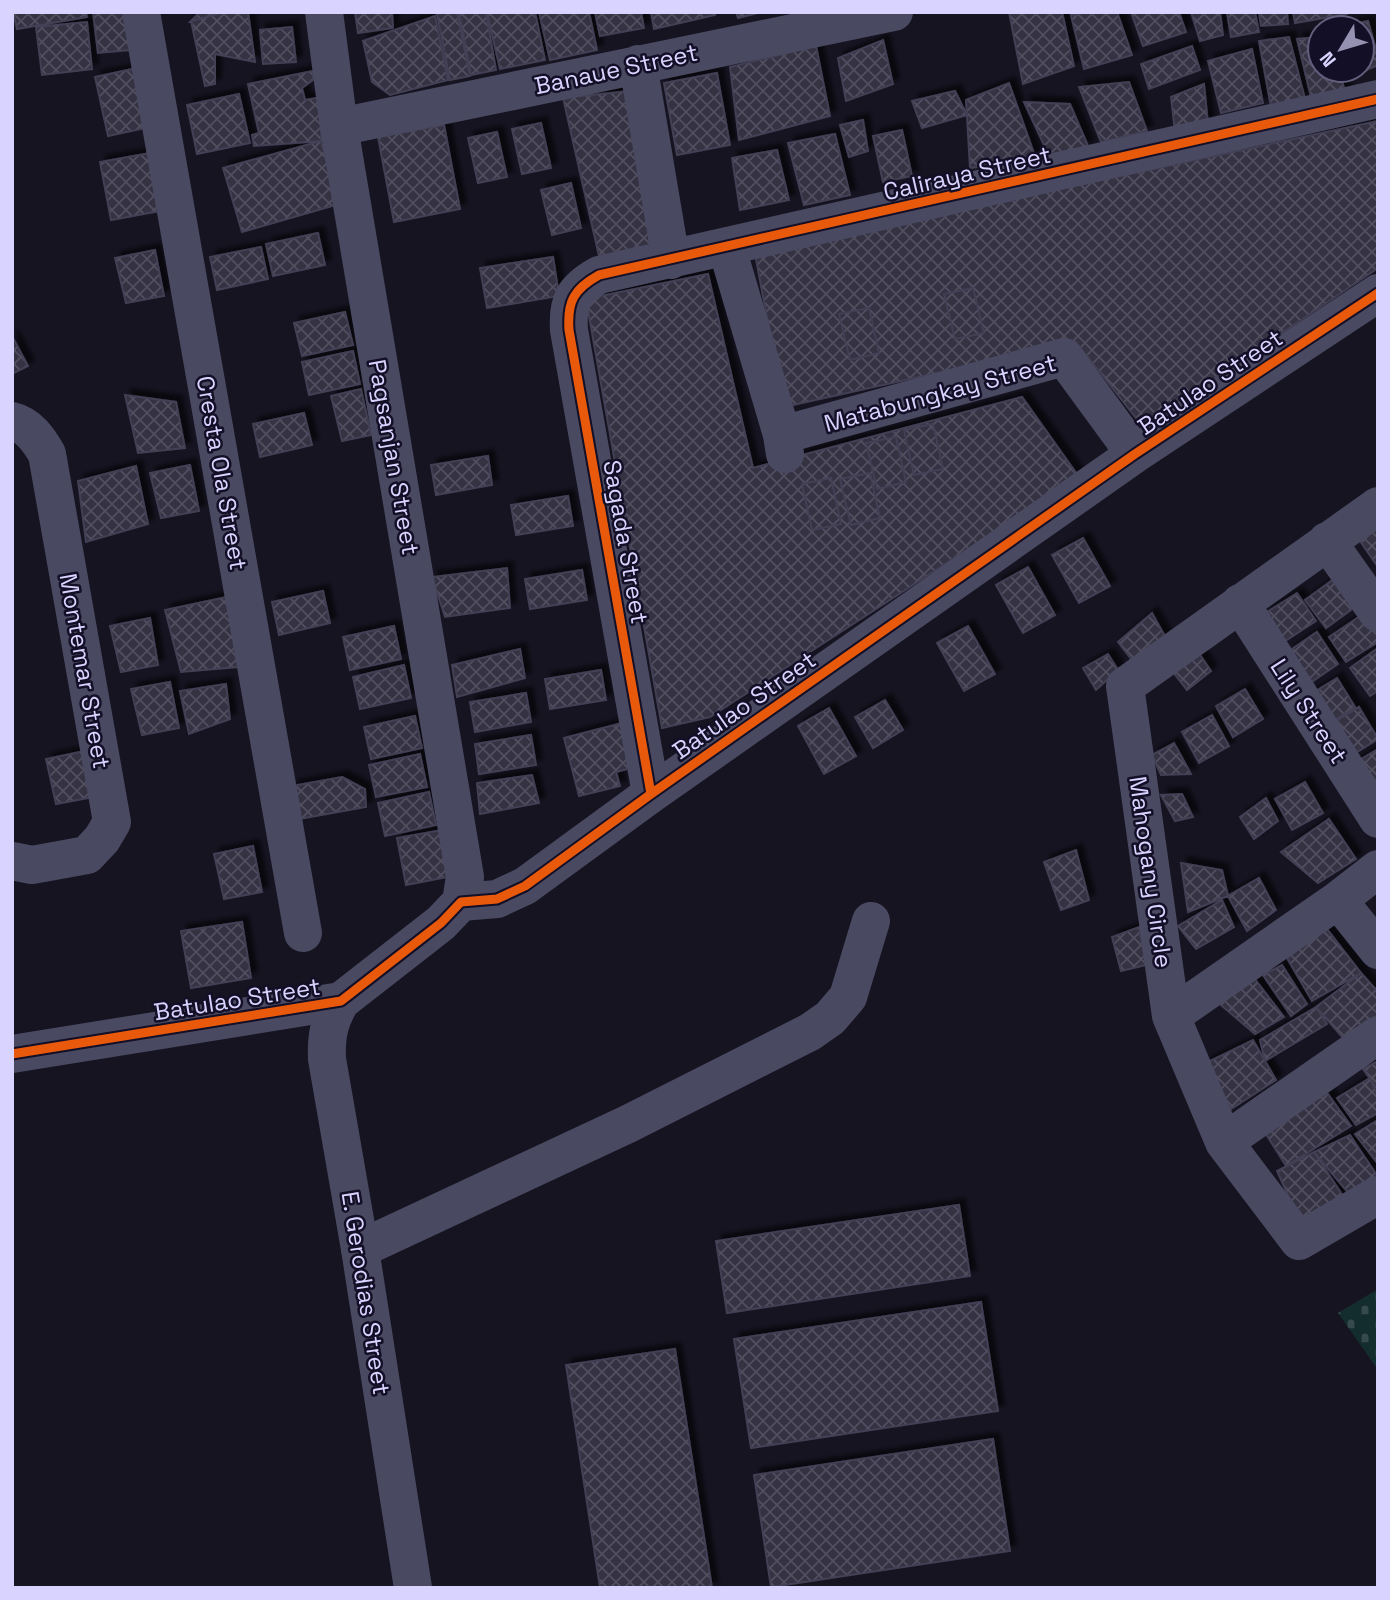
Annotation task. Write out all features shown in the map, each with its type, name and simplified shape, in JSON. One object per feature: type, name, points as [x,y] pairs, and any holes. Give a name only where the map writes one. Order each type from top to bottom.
[{"type":"street","name":"Cresta Ola Street","points":[[141,12],[303,933]]},
{"type":"street","name":"Pagsanjan Street","points":[[324,12],[338,127],[465,877],[461,902]]},
{"type":"street","name":"Banaue Street","points":[[338,127],[894,12]]},
{"type":"street","points":[[638,64],[671,260]]},
{"type":"street","name":"Caliraya Street","points":[[572,298],[583,284],[599,275],[1378,100]]},
{"type":"street","name":"Matabungkay Street","points":[[727,248],[784,445],[1064,357],[1135,454]]},
{"type":"street","name":"Batulao Street","points":[[12,1054],[341,1001],[441,923],[461,902],[497,899],[525,886],[651,794],[1135,454],[1378,293]]},
{"type":"street","name":"Sagada Street","points":[[572,298],[567,313],[569,330],[651,794]]},
{"type":"street","name":"Montemar Street","points":[[12,421],[17,421],[33,434],[47,454],[112,822],[102,839],[87,855],[32,865],[12,861]]},
{"type":"street","name":"Mahogany Circle","points":[[1378,506],[1125,686],[1171,1016],[1224,1142],[1299,1241],[1378,1195]]},
{"type":"street","points":[[1327,541],[1378,613]]},
{"type":"street","name":"Lily Street","points":[[1240,603],[1378,819]]},
{"type":"street","points":[[1171,1016],[1338,900],[1378,869]]},
{"type":"street","points":[[1338,900],[1378,950]]},
{"type":"street","points":[[360,1249],[628,1124],[810,1032],[830,1018],[848,997],[871,921]]},
{"type":"street","name":"E. Gerodias Street","points":[[341,1001],[331,1017],[326,1034],[327,1059],[413,1588]]},
{"type":"street","points":[[1224,1142],[1378,1035]]},
{"type":"green space","points":[[1378,1289],[1378,1370],[1338,1313]]},
{"type":"building","points":[[13,12],[86,12],[87,17],[17,29]]},
{"type":"building","points":[[93,12],[126,12],[130,50],[98,53]]},
{"type":"building","points":[[200,12],[225,12],[191,21]]},
{"type":"building","points":[[225,12],[248,12],[255,62],[215,54],[215,84],[205,86],[191,21]]},
{"type":"building","points":[[355,12],[392,12],[393,28],[358,33]]},
{"type":"building","points":[[457,12],[470,76],[450,80],[437,14]]},
{"type":"building","points":[[459,12],[486,12],[496,70],[471,75]]},
{"type":"building","points":[[487,12],[535,12],[545,60],[500,69]]},
{"type":"building","points":[[539,12],[589,12],[597,50],[550,60]]},
{"type":"building","points":[[595,12],[641,12],[644,28],[600,36]]},
{"type":"building","points":[[651,12],[715,12],[715,15],[654,29]]},
{"type":"building","points":[[736,12],[762,12],[738,18]]},
{"type":"building","points":[[1009,12],[1062,12],[1074,66],[1023,84]]},
{"type":"building","points":[[1117,12],[1132,55],[1084,69],[1071,15]]},
{"type":"building","points":[[1131,12],[1179,12],[1186,32],[1143,46]]},
{"type":"building","points":[[1191,12],[1220,12],[1223,35],[1200,41]]},
{"type":"building","points":[[1227,12],[1255,12],[1259,32],[1231,37]]},
{"type":"building","points":[[1259,12],[1287,12],[1288,24],[1261,26]]},
{"type":"building","points":[[1293,12],[1347,14],[1306,14],[1306,21],[1295,23]]},
{"type":"building","points":[[435,16],[448,80],[390,95],[372,82],[363,41]]},
{"type":"building","points":[[87,22],[92,69],[42,75],[36,27]]},
{"type":"building","points":[[292,27],[296,62],[263,64],[260,30]]},
{"type":"building","points":[[1289,37],[1305,99],[1271,107],[1259,41]]},
{"type":"building","points":[[1306,38],[1306,76],[1297,39]]},
{"type":"building","points":[[883,40],[893,84],[846,101],[838,58]]},
{"type":"building","points":[[816,46],[830,116],[739,140],[730,67]]},
{"type":"building","points":[[1192,46],[1200,70],[1149,89],[1141,64]]},
{"type":"building","points":[[1252,49],[1263,103],[1221,113],[1208,61]]},
{"type":"building","points":[[137,68],[150,127],[108,136],[95,77]]},
{"type":"building","points":[[313,71],[313,80],[302,88],[305,100],[316,98],[323,105],[321,141],[254,146],[252,135],[259,133],[248,84]]},
{"type":"building","points":[[717,73],[730,145],[677,155],[664,83]]},
{"type":"building","points":[[1129,82],[1147,131],[1101,142],[1079,87]]},
{"type":"building","points":[[1009,83],[1036,159],[970,168],[966,100]]},
{"type":"building","points":[[1204,84],[1208,124],[1175,132],[1171,97]]},
{"type":"building","points":[[1308,84],[1343,84],[1346,95],[1312,101]]},
{"type":"building","points":[[639,90],[660,243],[599,256],[563,98]]},
{"type":"building","points":[[955,91],[967,115],[922,128],[912,101]]},
{"type":"building","points":[[239,94],[250,143],[197,154],[187,105]]},
{"type":"building","points":[[1024,102],[1070,104],[1088,146],[1050,158]]},
{"type":"building","points":[[863,120],[868,151],[849,157],[840,125]]},
{"type":"building","points":[[1378,121],[1378,268],[1143,427],[1076,342],[784,407],[755,254]]},
{"type":"building","points":[[541,123],[551,168],[522,174],[512,129]]},
{"type":"building","points":[[444,125],[460,209],[394,222],[378,137]]},
{"type":"building","points":[[902,130],[912,176],[883,182],[873,136]]},
{"type":"building","points":[[497,132],[507,177],[478,183],[468,138]]},
{"type":"building","points":[[835,134],[850,195],[804,205],[788,143]]},
{"type":"building","points":[[321,141],[339,204],[242,232],[223,168]]},
{"type":"building","points":[[777,150],[789,200],[740,210],[732,158]]},
{"type":"building","points":[[156,152],[166,210],[111,220],[100,162]]},
{"type":"building","points":[[571,183],[581,228],[552,235],[541,190]]},
{"type":"building","points":[[318,233],[325,265],[273,276],[266,244]]},
{"type":"building","points":[[261,247],[268,279],[217,290],[210,257]]},
{"type":"building","points":[[155,250],[164,296],[126,303],[115,258]]},
{"type":"building","points":[[553,257],[559,296],[487,308],[480,268]]},
{"type":"building","points":[[708,274],[753,468],[1022,397],[1079,477],[710,717],[662,728],[586,299]]},
{"type":"building","points":[[973,288],[984,333],[955,339],[944,294]]},
{"type":"building","points":[[869,308],[879,353],[850,360],[839,314]]},
{"type":"building","points":[[345,312],[353,345],[302,356],[294,323]]},
{"type":"building","points":[[12,336],[28,366],[12,374]]},
{"type":"building","points":[[353,351],[360,384],[309,395],[302,362]]},
{"type":"building","points":[[361,389],[371,435],[342,441],[331,396]]},
{"type":"building","points":[[125,395],[176,402],[185,448],[138,453]]},
{"type":"building","points":[[304,413],[312,445],[260,457],[253,424]]},
{"type":"building","points":[[933,424],[943,469],[914,475],[904,430]]},
{"type":"building","points":[[896,437],[906,482],[877,489],[866,443]]},
{"type":"building","points":[[488,456],[492,485],[436,495],[431,465]]},
{"type":"building","points":[[190,465],[199,511],[161,518],[150,473]]},
{"type":"building","points":[[136,466],[148,524],[86,542],[78,481]]},
{"type":"building","points":[[870,473],[880,518],[851,525],[840,479]]},
{"type":"building","points":[[831,478],[841,524],[812,530],[802,484]]},
{"type":"building","points":[[568,496],[573,526],[516,535],[511,505]]},
{"type":"building","points":[[1378,529],[1378,567],[1360,541]]},
{"type":"building","points":[[1083,538],[1110,586],[1079,603],[1052,555]]},
{"type":"building","points":[[1028,567],[1055,615],[1023,633],[996,585]]},
{"type":"building","points":[[507,568],[510,608],[445,617],[432,577]]},
{"type":"building","points":[[582,570],[587,600],[530,609],[525,579]]},
{"type":"building","points":[[1334,579],[1355,607],[1326,628],[1305,600]]},
{"type":"building","points":[[323,591],[330,623],[279,635],[272,602]]},
{"type":"building","points":[[1297,593],[1316,621],[1285,641],[1267,612]]},
{"type":"building","points":[[227,597],[238,667],[181,672],[165,610]]},
{"type":"building","points":[[1152,613],[1167,640],[1135,664],[1118,642]]},
{"type":"building","points":[[1363,614],[1378,635],[1378,642],[1346,662],[1329,637]]},
{"type":"building","points":[[150,618],[158,665],[121,672],[110,626]]},
{"type":"building","points":[[394,626],[401,659],[350,670],[343,637]]},
{"type":"building","points":[[968,626],[995,674],[964,691],[937,643]]},
{"type":"building","points":[[1317,632],[1338,664],[1310,683],[1289,651]]},
{"type":"building","points":[[1378,648],[1378,691],[1370,696],[1350,668]]},
{"type":"building","points":[[520,649],[525,678],[457,697],[452,665]]},
{"type":"building","points":[[1196,649],[1211,671],[1187,690],[1169,667]]},
{"type":"building","points":[[1108,654],[1118,670],[1096,690],[1083,668]]},
{"type":"building","points":[[404,665],[411,698],[360,709],[353,677]]},
{"type":"building","points":[[601,670],[606,700],[550,709],[545,679]]},
{"type":"building","points":[[1337,678],[1355,707],[1327,725],[1309,695]]},
{"type":"building","points":[[170,682],[179,728],[142,735],[131,689]]},
{"type":"building","points":[[226,684],[230,719],[189,734],[180,691]]},
{"type":"building","points":[[1245,689],[1263,719],[1233,737],[1216,706]]},
{"type":"building","points":[[526,693],[531,722],[475,732],[470,702]]},
{"type":"building","points":[[885,700],[903,730],[873,748],[855,717]]},
{"type":"building","points":[[1359,707],[1378,739],[1346,759],[1326,727]]},
{"type":"building","points":[[829,708],[856,756],[824,774],[798,726]]},
{"type":"building","points":[[1212,715],[1229,746],[1199,763],[1182,732]]},
{"type":"building","points":[[415,716],[422,748],[371,759],[364,727]]},
{"type":"building","points":[[630,721],[642,765],[616,772],[620,786],[579,796],[564,738]]},
{"type":"building","points":[[531,735],[536,765],[479,774],[475,744]]},
{"type":"building","points":[[1174,743],[1191,774],[1161,775],[1152,755]]},
{"type":"building","points":[[1378,749],[1378,791],[1353,764]]},
{"type":"building","points":[[85,751],[94,797],[56,804],[46,759]]},
{"type":"building","points":[[420,754],[427,787],[376,797],[369,765]]},
{"type":"building","points":[[532,775],[539,803],[480,814],[477,783]]},
{"type":"building","points":[[342,777],[365,789],[366,807],[299,819],[292,786]]},
{"type":"building","points":[[1305,782],[1323,813],[1292,830],[1275,799]]},
{"type":"building","points":[[429,792],[436,825],[385,836],[378,803]]},
{"type":"building","points":[[1182,794],[1193,817],[1175,821],[1161,795]]},
{"type":"building","points":[[1266,798],[1278,821],[1254,839],[1240,817]]},
{"type":"building","points":[[1329,819],[1356,859],[1318,883],[1281,852]]},
{"type":"building","points":[[454,828],[463,874],[406,885],[397,838]]},
{"type":"building","points":[[253,846],[262,892],[224,899],[214,854]]},
{"type":"building","points":[[1076,850],[1089,900],[1061,910],[1044,862]]},
{"type":"building","points":[[1181,863],[1222,870],[1228,896],[1188,912]]},
{"type":"building","points":[[1259,878],[1276,910],[1247,931],[1228,896]]},
{"type":"building","points":[[1222,900],[1234,927],[1196,949],[1178,926]]},
{"type":"building","points":[[242,922],[251,978],[191,988],[181,931]]},
{"type":"building","points":[[1139,927],[1146,965],[1121,971],[1112,937]]},
{"type":"building","points":[[1327,929],[1361,973],[1312,1001],[1287,958]]},
{"type":"building","points":[[1282,965],[1307,1004],[1291,1016],[1263,975]]},
{"type":"building","points":[[1361,973],[1378,992],[1378,1015],[1343,1038],[1316,1007]]},
{"type":"building","points":[[1254,978],[1284,1017],[1255,1034],[1216,1001]]},
{"type":"building","points":[[1316,1007],[1327,1024],[1265,1061],[1260,1040]]},
{"type":"building","points":[[1253,1040],[1276,1080],[1231,1109],[1204,1064]]},
{"type":"building","points":[[1378,1061],[1378,1090],[1363,1069]]},
{"type":"building","points":[[1370,1078],[1378,1097],[1378,1113],[1356,1125],[1337,1098]]},
{"type":"building","points":[[1325,1090],[1351,1126],[1286,1166],[1264,1131]]},
{"type":"building","points":[[1378,1120],[1378,1164],[1355,1134]]},
{"type":"building","points":[[1350,1135],[1378,1177],[1350,1195],[1314,1152]]},
{"type":"building","points":[[1314,1152],[1347,1202],[1300,1222],[1277,1171]]},
{"type":"building","points":[[959,1205],[970,1276],[727,1313],[716,1241]]},
{"type":"building","points":[[981,1302],[998,1411],[751,1448],[734,1339]]},
{"type":"building","points":[[675,1349],[712,1588],[600,1588],[566,1365]]},
{"type":"building","points":[[993,1439],[1010,1551],[771,1587],[754,1475]]},
{"type":"cycle path","points":[[651,794],[569,330],[571,304],[583,285],[599,275],[1378,99]]},
{"type":"cycle path","points":[[12,1054],[341,1001],[441,923],[461,902],[497,899],[525,886],[651,794],[1135,454],[1378,293]]}]
